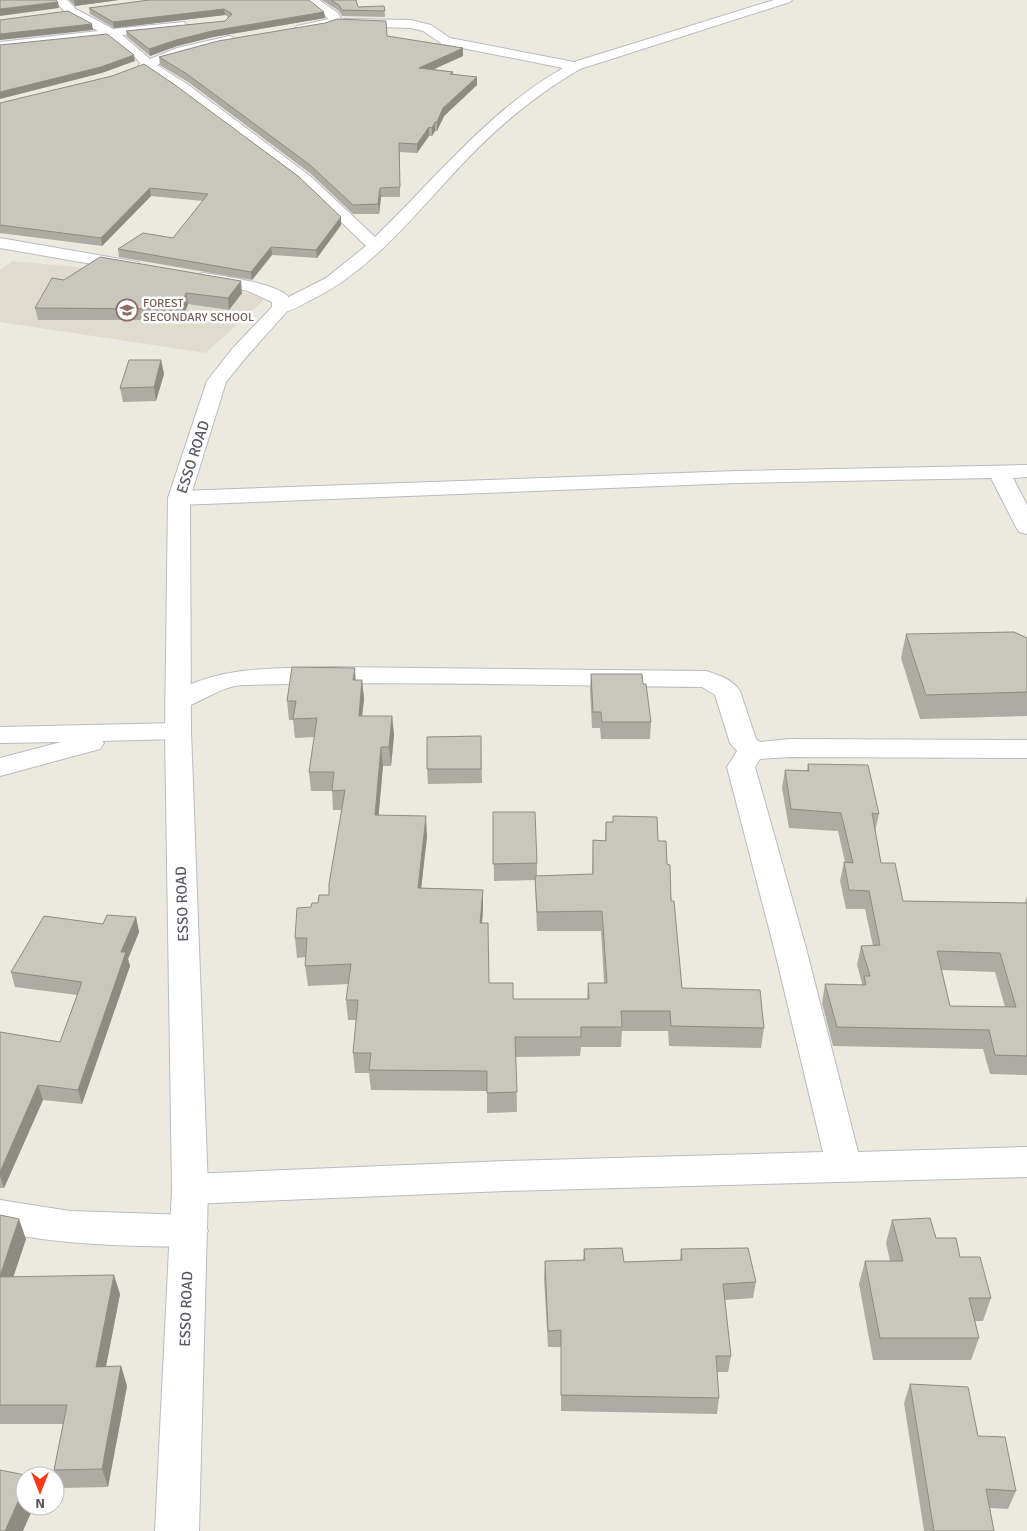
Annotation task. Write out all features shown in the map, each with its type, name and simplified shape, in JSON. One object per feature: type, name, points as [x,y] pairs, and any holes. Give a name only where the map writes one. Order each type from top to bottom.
[{"type":"street","points":[[60,0],[72,12],[109,32],[141,56],[142,67]]},
{"type":"street","points":[[311,0],[334,16],[336,21]]},
{"type":"street","name":"ESSO ROAD","points":[[177,1531],[190,1189],[178,731],[179,498],[217,381],[240,352],[281,308],[332,281],[376,246],[480,140],[532,92],[550,79],[575,66],[786,0]]},
{"type":"street","points":[[53,14],[89,10]]},
{"type":"street","points":[[289,31],[336,21],[411,24],[427,28],[446,41],[575,66]]},
{"type":"street","points":[[0,46],[109,32],[196,24]]},
{"type":"street","points":[[142,67],[181,51],[244,37]]},
{"type":"street","points":[[142,67],[182,87],[305,178],[376,246]]},
{"type":"street","points":[[0,243],[151,269]]},
{"type":"street","points":[[188,276],[252,287],[273,293],[281,300],[281,308]]},
{"type":"street","points":[[179,498],[737,477],[1027,471]]},
{"type":"street","points":[[999,472],[1027,527]]},
{"type":"street","points":[[178,700],[209,685],[236,678],[331,675],[706,678],[719,684],[727,691],[744,743],[754,750]]},
{"type":"street","points":[[0,735],[178,731]]},
{"type":"street","points":[[0,767],[132,732]]},
{"type":"street","points":[[844,1166],[790,948],[741,767],[749,754],[754,750],[790,748],[1027,750]]},
{"type":"street","points":[[190,1189],[505,1176],[1027,1162]]},
{"type":"street","points":[[0,1216],[59,1225],[127,1230],[189,1231]]},
{"type":"shaded area","name":"FOREST SECONDARY SCHOOL","points":[[13,261],[128,272],[267,297],[206,353],[0,322],[0,270]]},
{"type":"building","points":[[0,0],[56,0],[58,2],[0,9]]},
{"type":"building","points":[[149,0],[309,0],[324,12],[212,31],[149,49],[126,31],[225,21],[232,14],[224,9],[113,22],[89,8]]},
{"type":"building","points":[[331,0],[356,0],[358,7],[384,6],[385,11],[342,10],[339,5]]},
{"type":"building","points":[[68,11],[92,24],[0,34],[0,20]]},
{"type":"building","points":[[337,19],[386,21],[387,36],[463,48],[419,68],[477,77],[443,108],[437,122],[435,122],[432,128],[429,127],[417,144],[399,143],[400,187],[380,188],[378,204],[353,205],[310,165],[187,74],[159,57],[218,41],[325,23]]},
{"type":"building","points":[[107,34],[134,55],[101,67],[0,92],[0,45]]},
{"type":"building","points":[[144,64],[298,176],[341,217],[316,250],[271,247],[251,272],[118,249],[143,233],[173,238],[208,194],[150,188],[101,238],[0,225],[0,103],[112,76]]},
{"type":"building","points":[[100,257],[241,281],[228,298],[186,293],[180,309],[35,308],[52,278],[64,280]]},
{"type":"building","points":[[129,360],[161,360],[154,387],[120,388]]},
{"type":"building","points":[[1014,632],[1027,638],[1027,692],[926,695],[906,634]]},
{"type":"building","points":[[292,667],[355,668],[353,680],[362,680],[359,716],[392,716],[389,747],[381,747],[375,815],[426,816],[418,888],[483,890],[480,923],[488,923],[489,983],[513,983],[513,999],[589,999],[588,983],[607,983],[602,911],[537,912],[535,876],[593,874],[593,840],[606,841],[606,822],[613,822],[613,816],[657,817],[658,841],[666,841],[667,864],[670,865],[671,901],[674,901],[682,988],[760,990],[764,1028],[671,1026],[670,1011],[621,1011],[622,1027],[581,1027],[581,1037],[515,1037],[517,1092],[487,1093],[487,1071],[369,1070],[371,1053],[353,1053],[358,1000],[346,1000],[351,964],[305,966],[307,938],[295,938],[297,908],[311,907],[312,903],[318,903],[319,895],[329,895],[329,884],[345,790],[332,791],[334,772],[309,772],[317,718],[293,719],[296,701],[287,701]]},
{"type":"building","points":[[591,674],[642,674],[643,684],[646,684],[651,722],[602,722],[601,712],[593,712]]},
{"type":"building","points":[[481,736],[481,769],[427,769],[427,737]]},
{"type":"building","points":[[808,764],[868,765],[879,814],[872,813],[881,863],[895,863],[903,901],[1027,903],[1027,1056],[995,1055],[989,1030],[837,1027],[825,984],[866,985],[864,976],[870,976],[861,946],[880,945],[869,891],[849,890],[844,862],[853,863],[841,813],[791,809],[785,770],[809,771]],"holes":[[[937,951],[1000,953],[1016,1007],[950,1006]]]},
{"type":"building","points":[[493,812],[535,812],[537,863],[493,864]]},
{"type":"building","points":[[107,915],[136,917],[121,952],[126,952],[78,1090],[38,1085],[0,1172],[0,1032],[60,1042],[82,982],[11,972],[44,916],[103,924]]},
{"type":"building","points":[[0,1215],[19,1219],[0,1276]]},
{"type":"building","points":[[930,1218],[936,1238],[956,1238],[960,1257],[980,1257],[991,1298],[969,1298],[979,1338],[880,1338],[865,1261],[903,1261],[892,1220]]},
{"type":"building","points":[[622,1248],[624,1262],[682,1260],[681,1249],[748,1248],[756,1282],[723,1284],[731,1356],[716,1356],[719,1398],[561,1395],[561,1330],[548,1331],[545,1261],[585,1260],[584,1249]]},
{"type":"building","points":[[114,1275],[96,1367],[121,1366],[102,1469],[65,1470],[65,1466],[55,1466],[67,1405],[0,1405],[0,1277]]},
{"type":"building","points":[[910,1384],[968,1387],[978,1436],[1005,1437],[1016,1491],[986,1489],[994,1531],[934,1531]]},
{"type":"building","points":[[0,1470],[15,1473],[15,1508],[5,1531],[0,1531]]},
{"type":"place","name":"FOREST SECONDARY SCHOOL","points":[[127,310]]}]
